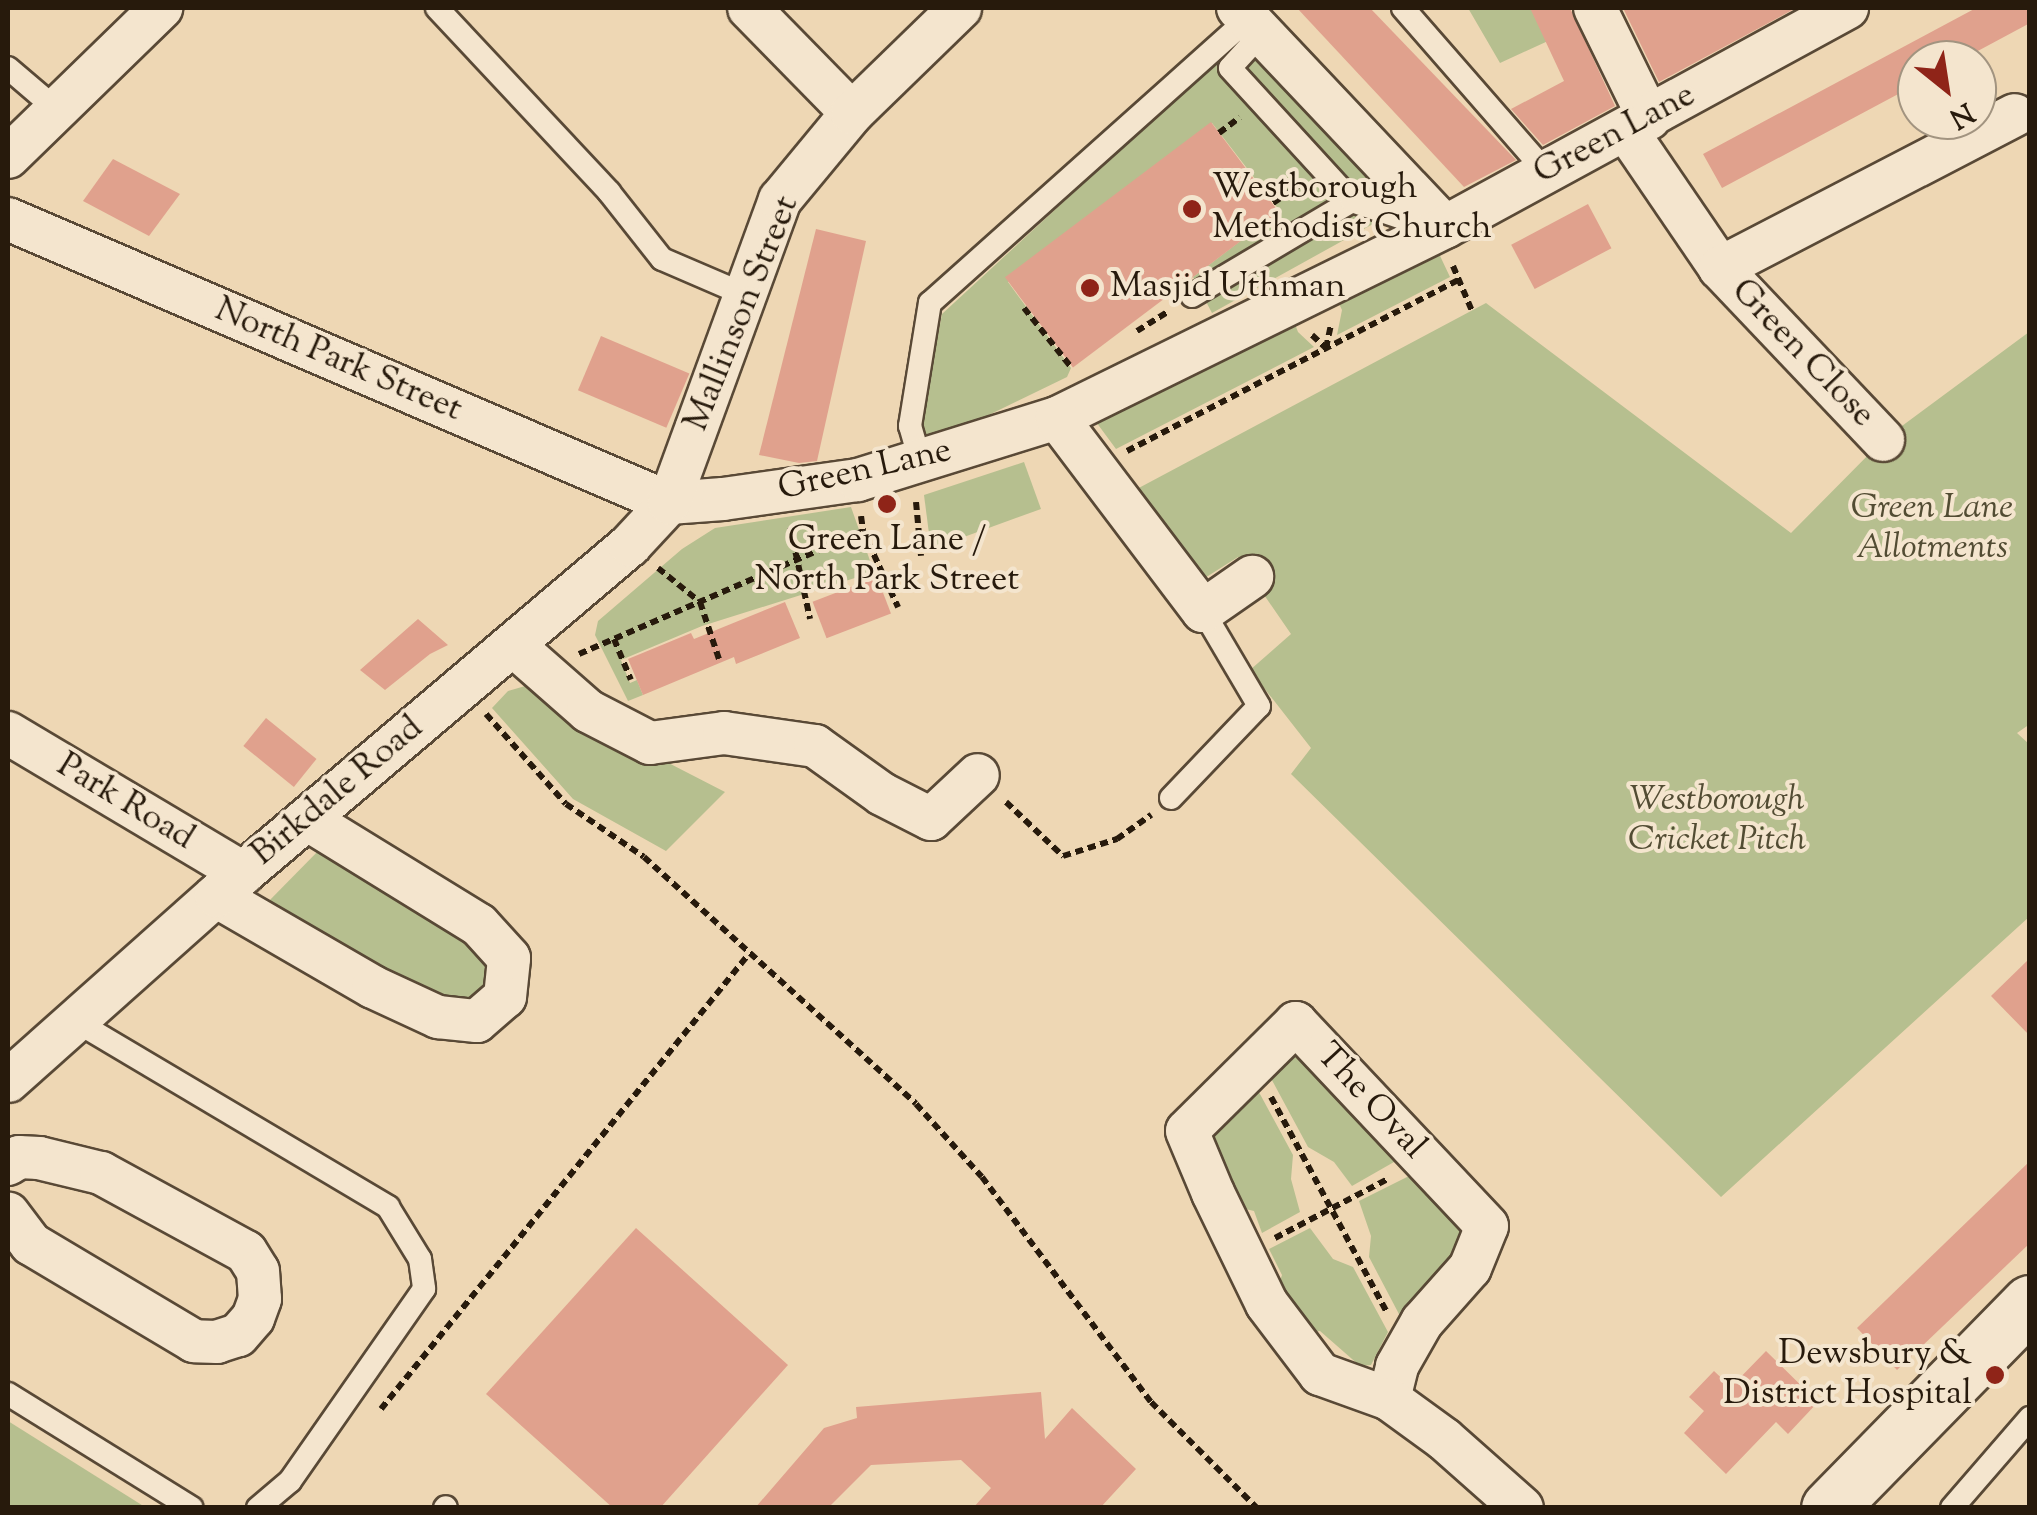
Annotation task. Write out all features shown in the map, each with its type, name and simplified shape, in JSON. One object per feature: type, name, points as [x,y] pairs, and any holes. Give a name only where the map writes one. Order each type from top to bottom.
[{"type":"street","points":[[8,157],[161,8]]},
{"type":"street","points":[[750,8],[852,114]]},
{"type":"street","name":"Mallinson Street","points":[[669,502],[748,296],[780,200],[852,114],[960,8]]},
{"type":"street","name":"Green Close","points":[[1596,8],[1637,124],[1720,268],[1883,440]]},
{"type":"street","name":"Green Lane","points":[[669,502],[782,492],[917,465],[1057,418],[1441,228],[1847,8]]},
{"type":"street","points":[[1250,20],[1441,228]]},
{"type":"street","name":"Green Close","points":[[1720,268],[2015,116]]},
{"type":"street","name":"North Park Street","points":[[8,220],[669,502]]},
{"type":"street","points":[[1057,418],[1203,612],[1252,577]]},
{"type":"street","name":"Birkdale Road","points":[[8,1081],[229,884],[462,686],[527,657],[669,502]]},
{"type":"street","points":[[527,657],[588,711],[650,743],[724,733],[815,746],[882,794],[931,819],[978,775]]},
{"type":"street","name":"Park Road","points":[[8,733],[373,986],[438,1017],[477,1021],[505,997],[509,958],[479,925],[307,819]]},
{"type":"street","name":"The Oval","points":[[1388,1400],[1406,1351],[1422,1322],[1470,1268],[1487,1226],[1296,1023],[1187,1131],[1243,1254],[1267,1304],[1320,1374],[1388,1400],[1444,1439],[1522,1508]]},
{"type":"street","points":[[8,1164],[19,1157],[39,1158],[102,1173],[246,1252],[258,1271],[260,1299],[253,1318],[238,1334],[218,1342],[194,1341],[31,1244],[8,1214]]},
{"type":"street","points":[[1829,1508],[2030,1303]]},
{"type":"lane","points":[[437,8],[609,192],[662,259],[748,296]]},
{"type":"lane","points":[[1403,8],[1546,172]]},
{"type":"lane","points":[[1250,20],[1230,68],[1352,201],[1441,228]]},
{"type":"lane","points":[[917,465],[910,426],[930,303],[1250,20]]},
{"type":"lane","points":[[8,68],[56,110]]},
{"type":"lane","points":[[1192,296],[1352,201]]},
{"type":"lane","points":[[1171,798],[1259,706],[1203,612]]},
{"type":"lane","points":[[78,1022],[388,1207],[420,1260],[424,1288],[290,1481],[258,1508]]},
{"type":"lane","points":[[8,1394],[192,1508]]},
{"type":"lane","points":[[1952,1508],[2030,1418]]},
{"type":"path","points":[[1112,459],[1459,280]]},
{"type":"path","points":[[1024,308],[1072,368],[1066,376]]},
{"type":"path","points":[[917,465],[921,556]]},
{"type":"path","points":[[782,492],[810,619]]},
{"type":"path","points":[[527,657],[614,639],[862,531],[898,608]]},
{"type":"path","points":[[630,546],[700,602],[719,659]]},
{"type":"path","points":[[614,639],[632,680]]},
{"type":"path","points":[[462,686],[566,804],[644,857],[916,1104],[982,1177],[1151,1402],[1257,1508]]},
{"type":"path","points":[[978,775],[1063,856],[1117,839],[1171,798]]},
{"type":"path","points":[[376,1416],[748,955]]},
{"type":"path","points":[[1254,1066],[1406,1351]]},
{"type":"path","points":[[1243,1254],[1424,1159]]},
{"type":"green space","points":[[1468,8],[1548,8],[1534,15],[1548,41],[1500,63]]},
{"type":"green space","points":[[1238,41],[1382,194],[1373,224],[1212,313],[1193,277],[1280,211],[1212,123],[1008,282],[1071,368],[1067,377],[923,447],[921,422],[942,314]]},
{"type":"green space","points":[[1433,241],[1450,277],[1337,335],[1342,310],[1332,289]]},
{"type":"green space","name":"Westborough Cricket Pitch","points":[[1486,303],[1791,533],[1883,440],[2029,332],[2030,724],[2017,733],[2029,744],[2029,917],[1721,1197],[1291,774],[1311,748],[1250,670],[1291,634],[1238,557],[1200,581],[1135,490]]},
{"type":"green space","points":[[1290,311],[1298,332],[1314,347],[1116,449],[1088,411]]},
{"type":"green space","points":[[1024,462],[1041,509],[931,549],[924,495]]},
{"type":"green space","points":[[851,507],[874,572],[702,626],[621,660],[630,683],[637,680],[643,695],[628,701],[595,635],[598,621],[682,549],[715,528]]},
{"type":"green space","points":[[539,682],[583,719],[725,792],[666,851],[573,799],[492,708],[508,691]]},
{"type":"green space","points":[[324,845],[498,964],[473,1010],[440,1004],[264,906]]},
{"type":"green space","points":[[1281,1055],[1301,1055],[1325,1076],[1323,1085],[1401,1158],[1352,1186],[1334,1162],[1308,1147],[1266,1069]]},
{"type":"green space","points":[[1254,1083],[1293,1155],[1291,1179],[1300,1212],[1262,1233],[1254,1211],[1237,1207],[1207,1139]]},
{"type":"green space","points":[[1415,1173],[1463,1219],[1462,1249],[1400,1316],[1369,1257],[1371,1236],[1359,1201]]},
{"type":"green space","points":[[1310,1228],[1333,1259],[1353,1267],[1388,1332],[1371,1365],[1360,1366],[1320,1331],[1308,1333],[1275,1297],[1282,1275],[1269,1249]]},
{"type":"green space","points":[[8,1421],[145,1507],[8,1507]]},
{"type":"building","points":[[1297,8],[1370,8],[1516,160],[1464,187]]},
{"type":"building","points":[[1530,8],[1570,8],[1615,106],[1543,145],[1511,109],[1564,81]]},
{"type":"building","points":[[1623,8],[1796,8],[1659,82]]},
{"type":"building","points":[[1976,8],[2030,8],[2030,23],[1997,41],[1916,40]]},
{"type":"building","points":[[1897,50],[1897,95],[1722,188],[1703,154]]},
{"type":"building","points":[[1211,122],[1279,212],[1073,368],[1005,277]]},
{"type":"building","points":[[113,159],[180,194],[149,236],[83,201]]},
{"type":"building","points":[[1588,204],[1611,248],[1535,289],[1511,245]]},
{"type":"building","points":[[816,229],[866,241],[817,461],[799,463],[759,455]]},
{"type":"building","points":[[601,336],[689,374],[666,428],[578,390]]},
{"type":"building","points":[[877,577],[891,613],[827,638],[813,602]]},
{"type":"building","points":[[785,602],[800,638],[736,664],[734,657],[643,695],[628,659],[691,633],[694,639]]},
{"type":"building","points":[[418,619],[448,645],[430,654],[385,690],[360,670]]},
{"type":"building","points":[[266,718],[317,759],[294,787],[243,746]]},
{"type":"building","points":[[2030,958],[2030,1036],[1991,996]]},
{"type":"building","points":[[2030,1161],[2030,1243],[1897,1370],[1857,1328]]},
{"type":"building","points":[[636,1228],[788,1365],[660,1508],[613,1508],[486,1394]]},
{"type":"building","points":[[1766,1351],[1818,1402],[1788,1434],[1776,1422],[1726,1474],[1684,1433],[1704,1411],[1689,1397],[1714,1371],[1731,1387]]},
{"type":"building","points":[[1041,1392],[1045,1439],[1072,1408],[1136,1469],[1100,1508],[973,1508],[991,1488],[961,1460],[871,1465],[828,1508],[755,1508],[824,1428],[857,1418],[856,1407]]},
{"type":"place","name":"Westborough Methodist Church","points":[[1192,209]]},
{"type":"place","name":"Masjid Uthman","points":[[1090,288]]},
{"type":"place","name":"Green Lane / North Park Street","points":[[887,504]]},
{"type":"place","name":"Dewsbury & District Hospital","points":[[1995,1375]]},
{"type":"park label","name":"Green Lane Allotments","points":[[1932,529]]}]
